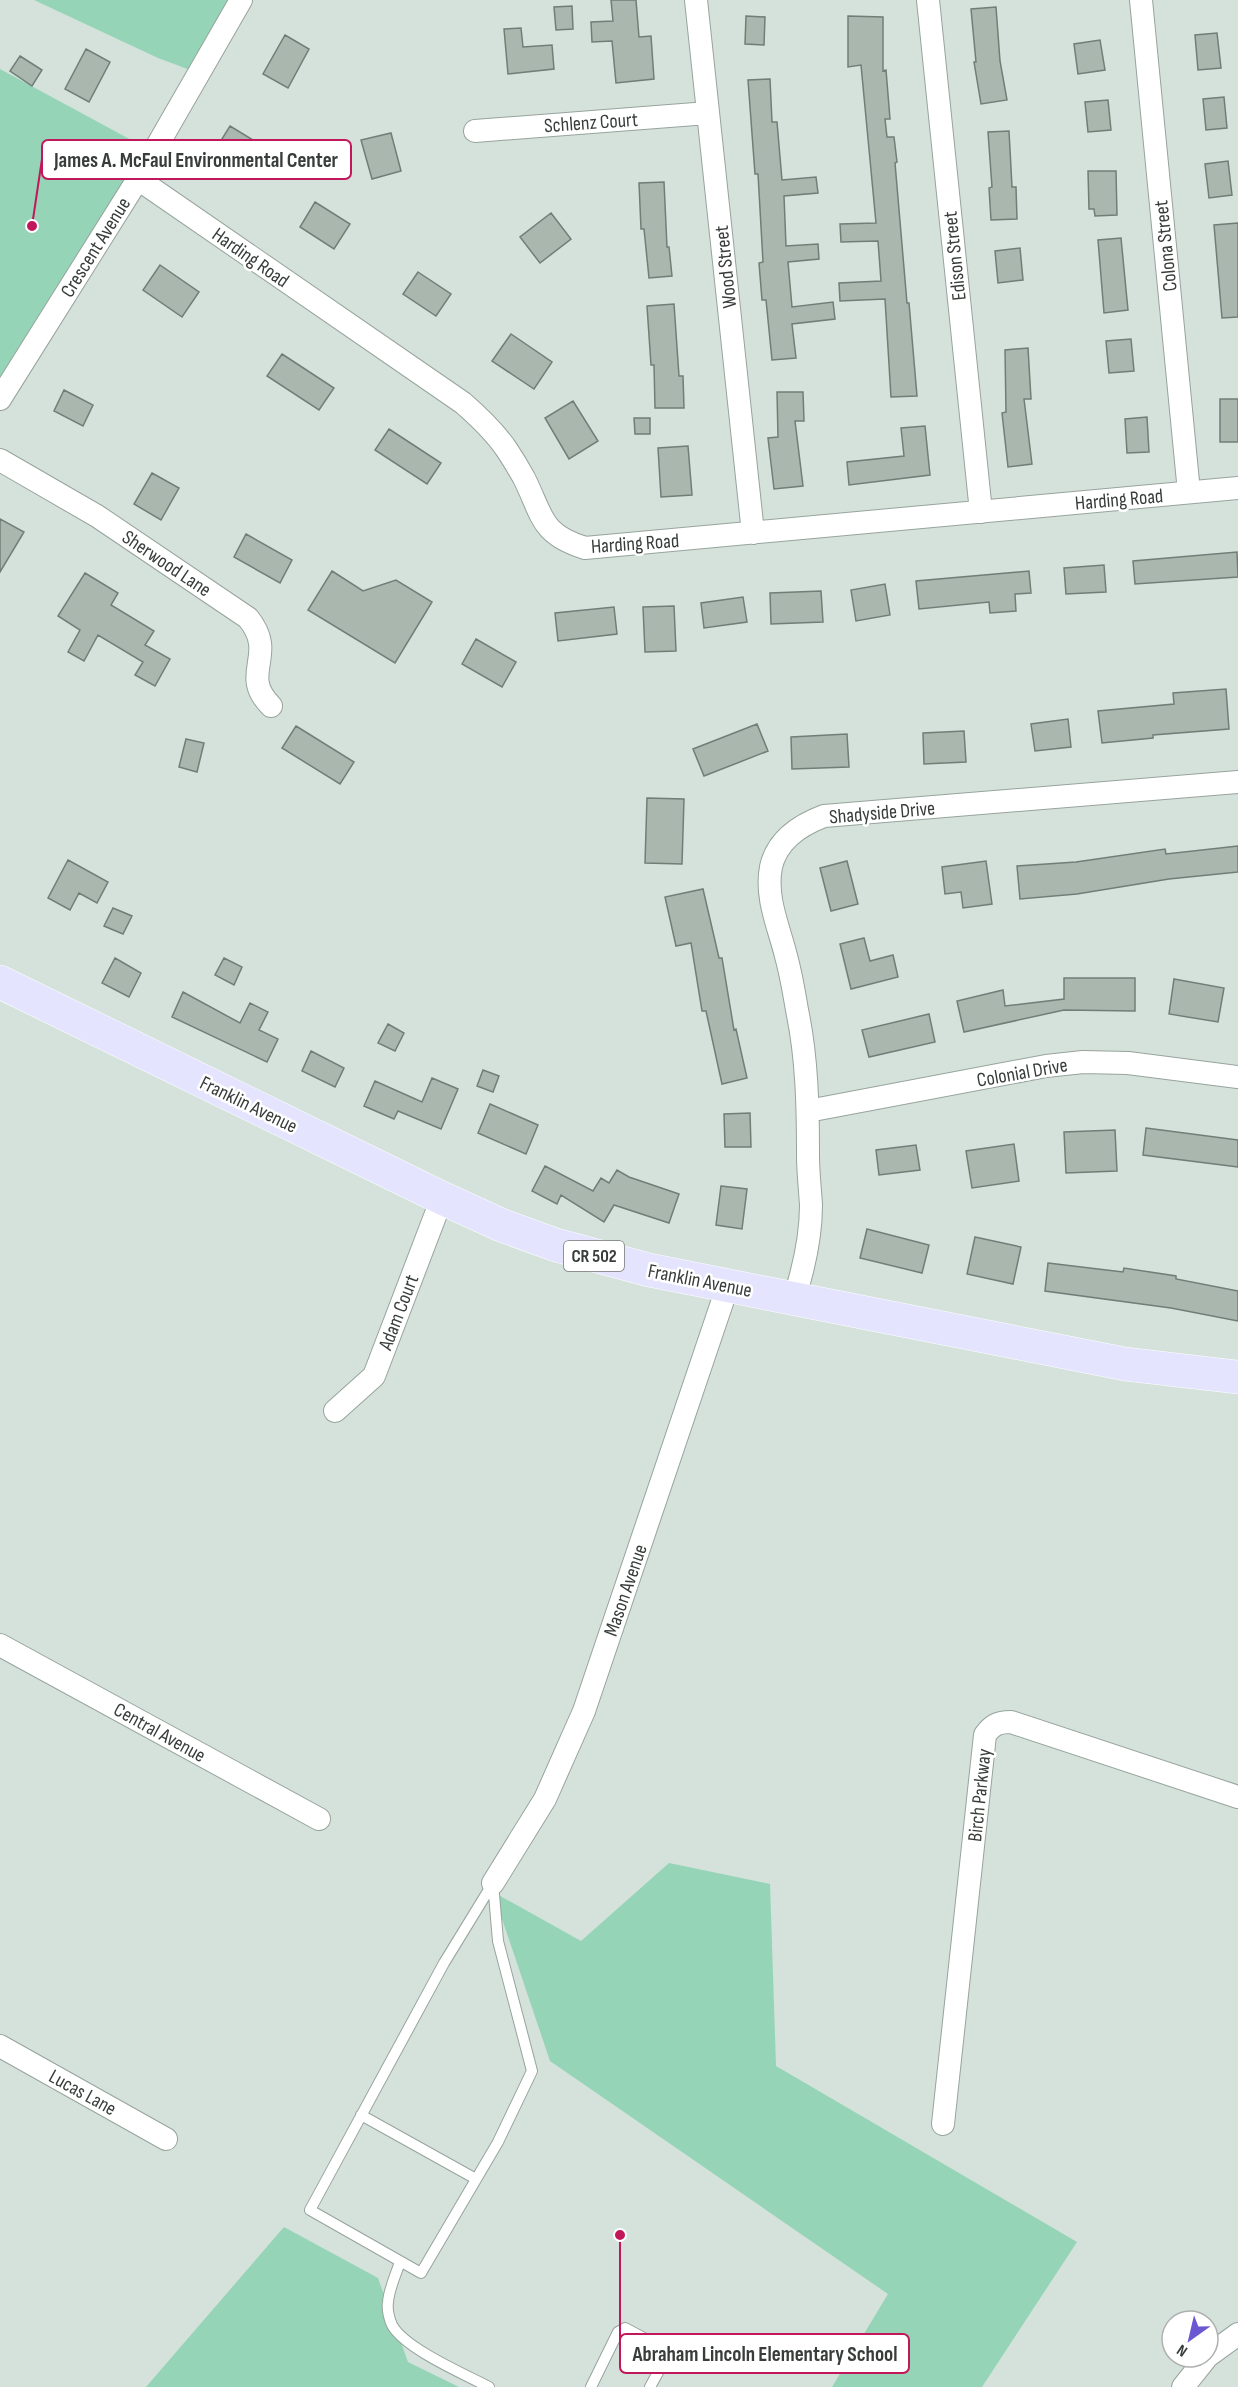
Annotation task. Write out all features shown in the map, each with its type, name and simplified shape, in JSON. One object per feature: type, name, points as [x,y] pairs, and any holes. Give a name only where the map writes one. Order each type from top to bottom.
[{"type":"main road","name":"Franklin Avenue","points":[[0,982],[442,1198],[501,1225],[556,1245],[612,1261],[1125,1364],[1238,1377]]},
{"type":"street","name":"Crescent Avenue","points":[[0,399],[138,179],[241,0]]},
{"type":"street","name":"Wood Street","points":[[696,0],[753,533]]},
{"type":"street","name":"Edison Street","points":[[928,0],[981,512]]},
{"type":"street","name":"Colona Street","points":[[1141,0],[1189,492]]},
{"type":"street","name":"Schlenz Court","points":[[475,131],[708,113]]},
{"type":"street","name":"Harding Road","points":[[138,179],[462,403],[486,424],[505,448],[524,478],[542,520],[553,533],[566,542],[593,548],[1238,488]]},
{"type":"street","name":"Sherwood Lane","points":[[0,460],[98,516],[248,618],[256,628],[261,640],[262,653],[256,673],[257,685],[271,706]]},
{"type":"street","name":"Shadyside Drive","points":[[794,1299],[804,1268],[809,1234],[808,1111],[799,1018],[771,901],[769,883],[776,856],[792,833],[806,823],[824,816],[1238,782]]},
{"type":"street","name":"Colonial Drive","points":[[808,1111],[1046,1066],[1083,1062],[1128,1063],[1238,1077]]},
{"type":"street","name":"Adam Court","points":[[335,1411],[374,1376],[442,1198]]},
{"type":"street","name":"Mason Avenue","points":[[493,1882],[545,1799],[584,1711],[728,1285]]},
{"type":"street","name":"Central Avenue","points":[[0,1645],[320,1819]]},
{"type":"street","name":"Birch Parkway","points":[[943,2124],[985,1735],[991,1727],[1000,1722],[1011,1722],[1238,1797]]},
{"type":"street","name":"Lucas Lane","points":[[0,2046],[166,2139]]},
{"type":"street","points":[[1220,2348],[1238,2334]]},
{"type":"street","points":[[1183,2387],[1198,2369]]},
{"type":"lane","points":[[493,1882],[498,1941],[532,2070],[498,2142],[421,2273],[310,2210],[444,1964],[493,1882]]},
{"type":"lane","points":[[361,2115],[476,2179]]},
{"type":"lane","points":[[400,2262],[388,2301],[389,2317],[393,2326],[406,2340],[424,2352],[489,2387]]},
{"type":"lane","points":[[591,2387],[618,2332],[625,2328],[659,2346],[667,2356],[650,2387]]},
{"type":"green space","points":[[34,0],[245,0],[198,73],[158,58]]},
{"type":"green space","points":[[0,69],[159,155],[0,404]]},
{"type":"green space","points":[[669,1863],[770,1884],[776,2066],[1077,2242],[982,2387],[832,2387],[888,2294],[550,2061],[493,1892],[581,1941]]},
{"type":"green space","points":[[284,2227],[378,2278],[408,2362],[459,2387],[146,2387]]},
{"type":"building","points":[[611,0],[636,0],[639,37],[651,36],[654,79],[616,83],[612,41],[592,42],[591,22],[613,21]]},
{"type":"building","points":[[572,6],[573,29],[556,30],[554,7]]},
{"type":"building","points":[[996,7],[1000,61],[1007,100],[981,104],[974,62],[976,62],[971,9]]},
{"type":"building","points":[[746,16],[765,17],[764,45],[745,44]]},
{"type":"building","points":[[848,16],[883,17],[883,71],[886,70],[890,119],[885,119],[887,137],[894,137],[897,162],[895,163],[917,396],[891,397],[885,299],[840,301],[839,283],[881,281],[878,241],[841,242],[840,224],[876,223],[861,65],[848,67]]},
{"type":"building","points":[[521,28],[523,47],[552,45],[554,69],[508,74],[504,29]]},
{"type":"building","points":[[1217,33],[1221,68],[1198,70],[1195,35]]},
{"type":"building","points":[[285,35],[309,49],[288,88],[263,74]]},
{"type":"building","points":[[1100,40],[1105,70],[1078,74],[1074,44]]},
{"type":"building","points":[[86,49],[110,62],[89,102],[65,89]]},
{"type":"building","points":[[20,56],[42,70],[32,86],[10,71]]},
{"type":"building","points":[[770,79],[772,122],[777,122],[782,180],[816,177],[818,193],[784,196],[786,246],[818,244],[819,259],[788,262],[792,307],[833,302],[835,319],[792,324],[796,358],[772,360],[766,300],[762,300],[759,263],[763,262],[758,174],[755,174],[748,80]]},
{"type":"building","points":[[1224,97],[1227,128],[1206,130],[1203,99]]},
{"type":"building","points":[[1108,100],[1111,130],[1088,132],[1085,102]]},
{"type":"building","points":[[230,126],[253,140],[230,177],[207,163]]},
{"type":"building","points":[[1009,131],[1012,187],[1016,187],[1017,219],[991,220],[989,188],[992,187],[988,132]]},
{"type":"building","points":[[391,133],[401,171],[372,179],[361,140]]},
{"type":"building","points":[[1228,161],[1232,195],[1209,198],[1205,164]]},
{"type":"building","points":[[1088,171],[1116,171],[1117,215],[1095,216],[1094,209],[1089,209]]},
{"type":"building","points":[[664,182],[667,247],[669,247],[672,276],[649,278],[644,229],[641,229],[639,183]]},
{"type":"building","points":[[315,202],[350,224],[334,249],[300,227]]},
{"type":"building","points":[[551,213],[571,239],[540,263],[520,237]]},
{"type":"building","points":[[1238,223],[1238,317],[1222,318],[1214,225]]},
{"type":"building","points":[[1121,238],[1128,310],[1104,313],[1098,240]]},
{"type":"building","points":[[1020,248],[1023,280],[998,283],[995,251]]},
{"type":"building","points":[[160,265],[199,292],[182,317],[143,290]]},
{"type":"building","points":[[418,272],[451,294],[436,316],[403,294]]},
{"type":"building","points":[[674,304],[679,376],[683,376],[684,408],[655,408],[654,365],[651,365],[647,306]]},
{"type":"building","points":[[511,334],[552,362],[534,389],[492,361]]},
{"type":"building","points":[[1131,339],[1134,371],[1109,373],[1106,341]]},
{"type":"building","points":[[1028,348],[1031,399],[1024,399],[1032,464],[1008,467],[1002,413],[1006,412],[1005,350]]},
{"type":"building","points":[[282,354],[334,388],[319,410],[267,376]]},
{"type":"building","points":[[64,390],[93,405],[83,426],[54,411]]},
{"type":"building","points":[[777,392],[803,392],[804,421],[795,421],[803,486],[774,489],[768,438],[778,437]]},
{"type":"building","points":[[1220,399],[1238,399],[1238,442],[1220,442]]},
{"type":"building","points":[[573,401],[598,441],[569,459],[545,418]]},
{"type":"building","points":[[1147,417],[1149,452],[1127,453],[1125,419]]},
{"type":"building","points":[[634,418],[650,418],[650,434],[635,434]]},
{"type":"building","points":[[925,426],[930,475],[849,485],[847,462],[904,456],[901,428]]},
{"type":"building","points":[[389,429],[441,463],[427,484],[375,450]]},
{"type":"building","points":[[688,446],[692,495],[661,497],[658,448]]},
{"type":"building","points":[[152,473],[179,488],[161,520],[134,504]]},
{"type":"building","points":[[0,519],[24,532],[0,572]]},
{"type":"building","points":[[246,534],[292,560],[280,583],[234,557]]},
{"type":"building","points":[[1237,552],[1238,577],[1135,584],[1133,561]]},
{"type":"building","points":[[1104,565],[1106,592],[1066,594],[1064,568]]},
{"type":"building","points":[[332,571],[363,591],[396,580],[432,602],[395,663],[308,610]]},
{"type":"building","points":[[1029,571],[1031,593],[1015,594],[1016,611],[990,613],[989,602],[919,609],[916,581]]},
{"type":"building","points":[[85,573],[118,593],[111,605],[154,631],[145,645],[170,659],[155,686],[135,675],[143,662],[98,635],[84,661],[68,652],[80,630],[58,616]]},
{"type":"building","points":[[885,584],[890,615],[856,621],[851,590]]},
{"type":"building","points":[[821,591],[823,622],[771,624],[770,593]]},
{"type":"building","points":[[743,597],[747,622],[704,628],[701,603]]},
{"type":"building","points":[[674,606],[676,651],[645,652],[643,607]]},
{"type":"building","points":[[614,607],[617,634],[558,641],[555,613]]},
{"type":"building","points":[[476,639],[516,662],[502,687],[462,664]]},
{"type":"building","points":[[1226,689],[1229,729],[1153,735],[1153,738],[1102,743],[1098,711],[1174,704],[1173,693]]},
{"type":"building","points":[[1068,719],[1071,747],[1035,751],[1031,724]]},
{"type":"building","points":[[757,724],[768,751],[704,776],[693,749]]},
{"type":"building","points":[[296,726],[354,762],[340,784],[282,748]]},
{"type":"building","points":[[964,731],[966,762],[924,764],[923,733]]},
{"type":"building","points":[[847,734],[849,767],[792,769],[791,737]]},
{"type":"building","points":[[186,739],[204,743],[197,772],[179,767]]},
{"type":"building","points":[[647,798],[684,799],[682,864],[645,863]]},
{"type":"building","points":[[1238,846],[1238,872],[1169,879],[1077,894],[1020,899],[1017,866],[1076,862],[1165,849],[1166,854]]},
{"type":"building","points":[[68,860],[108,882],[97,903],[79,893],[70,910],[48,898]]},
{"type":"building","points":[[847,861],[858,904],[831,911],[820,868]]},
{"type":"building","points":[[986,861],[992,904],[963,908],[961,892],[945,894],[942,867]]},
{"type":"building","points":[[703,889],[719,958],[722,958],[734,1030],[736,1029],[747,1078],[722,1084],[706,1011],[702,1011],[691,943],[676,946],[665,897]]},
{"type":"building","points":[[113,908],[132,916],[123,934],[104,926]]},
{"type":"building","points":[[864,938],[870,961],[893,955],[898,977],[851,989],[840,944]]},
{"type":"building","points":[[115,958],[141,973],[129,997],[102,983]]},
{"type":"building","points":[[224,958],[242,967],[234,985],[215,975]]},
{"type":"building","points":[[1064,978],[1135,978],[1135,1011],[1064,1010],[964,1032],[957,1001],[1003,990],[1005,1006],[1064,999]]},
{"type":"building","points":[[1174,979],[1224,988],[1218,1022],[1169,1014]]},
{"type":"building","points":[[183,992],[240,1023],[250,1003],[268,1012],[259,1030],[278,1039],[267,1062],[172,1017]]},
{"type":"building","points":[[929,1014],[935,1042],[869,1057],[862,1030]]},
{"type":"building","points":[[388,1024],[404,1033],[395,1051],[378,1043]]},
{"type":"building","points":[[311,1051],[344,1068],[335,1087],[302,1071]]},
{"type":"building","points":[[483,1070],[499,1076],[493,1092],[477,1086]]},
{"type":"building","points":[[432,1078],[458,1089],[441,1129],[398,1111],[394,1119],[364,1106],[375,1081],[422,1102]]},
{"type":"building","points":[[490,1104],[538,1125],[526,1154],[478,1133]]},
{"type":"building","points":[[750,1113],[751,1147],[725,1147],[724,1114]]},
{"type":"building","points":[[1146,1128],[1238,1140],[1238,1167],[1143,1155]]},
{"type":"building","points":[[1115,1130],[1117,1171],[1066,1173],[1064,1132]]},
{"type":"building","points":[[1014,1144],[1019,1181],[972,1188],[966,1151]]},
{"type":"building","points":[[916,1145],[920,1170],[879,1175],[876,1150]]},
{"type":"building","points":[[545,1166],[593,1191],[601,1178],[609,1183],[617,1170],[629,1177],[679,1194],[669,1223],[614,1205],[604,1222],[561,1195],[557,1204],[532,1191]]},
{"type":"building","points":[[721,1186],[747,1189],[742,1229],[716,1225]]},
{"type":"building","points":[[867,1229],[929,1245],[922,1273],[860,1258]]},
{"type":"building","points":[[975,1237],[1021,1247],[1013,1284],[967,1274]]},
{"type":"building","points":[[1048,1263],[1123,1272],[1124,1268],[1176,1276],[1176,1279],[1238,1291],[1238,1321],[1171,1308],[1045,1291]]},
{"type":"place","name":"James A. McFaul Environmental Center","points":[[32,226]]},
{"type":"place","name":"Abraham Lincoln Elementary School","points":[[620,2235]]}]
